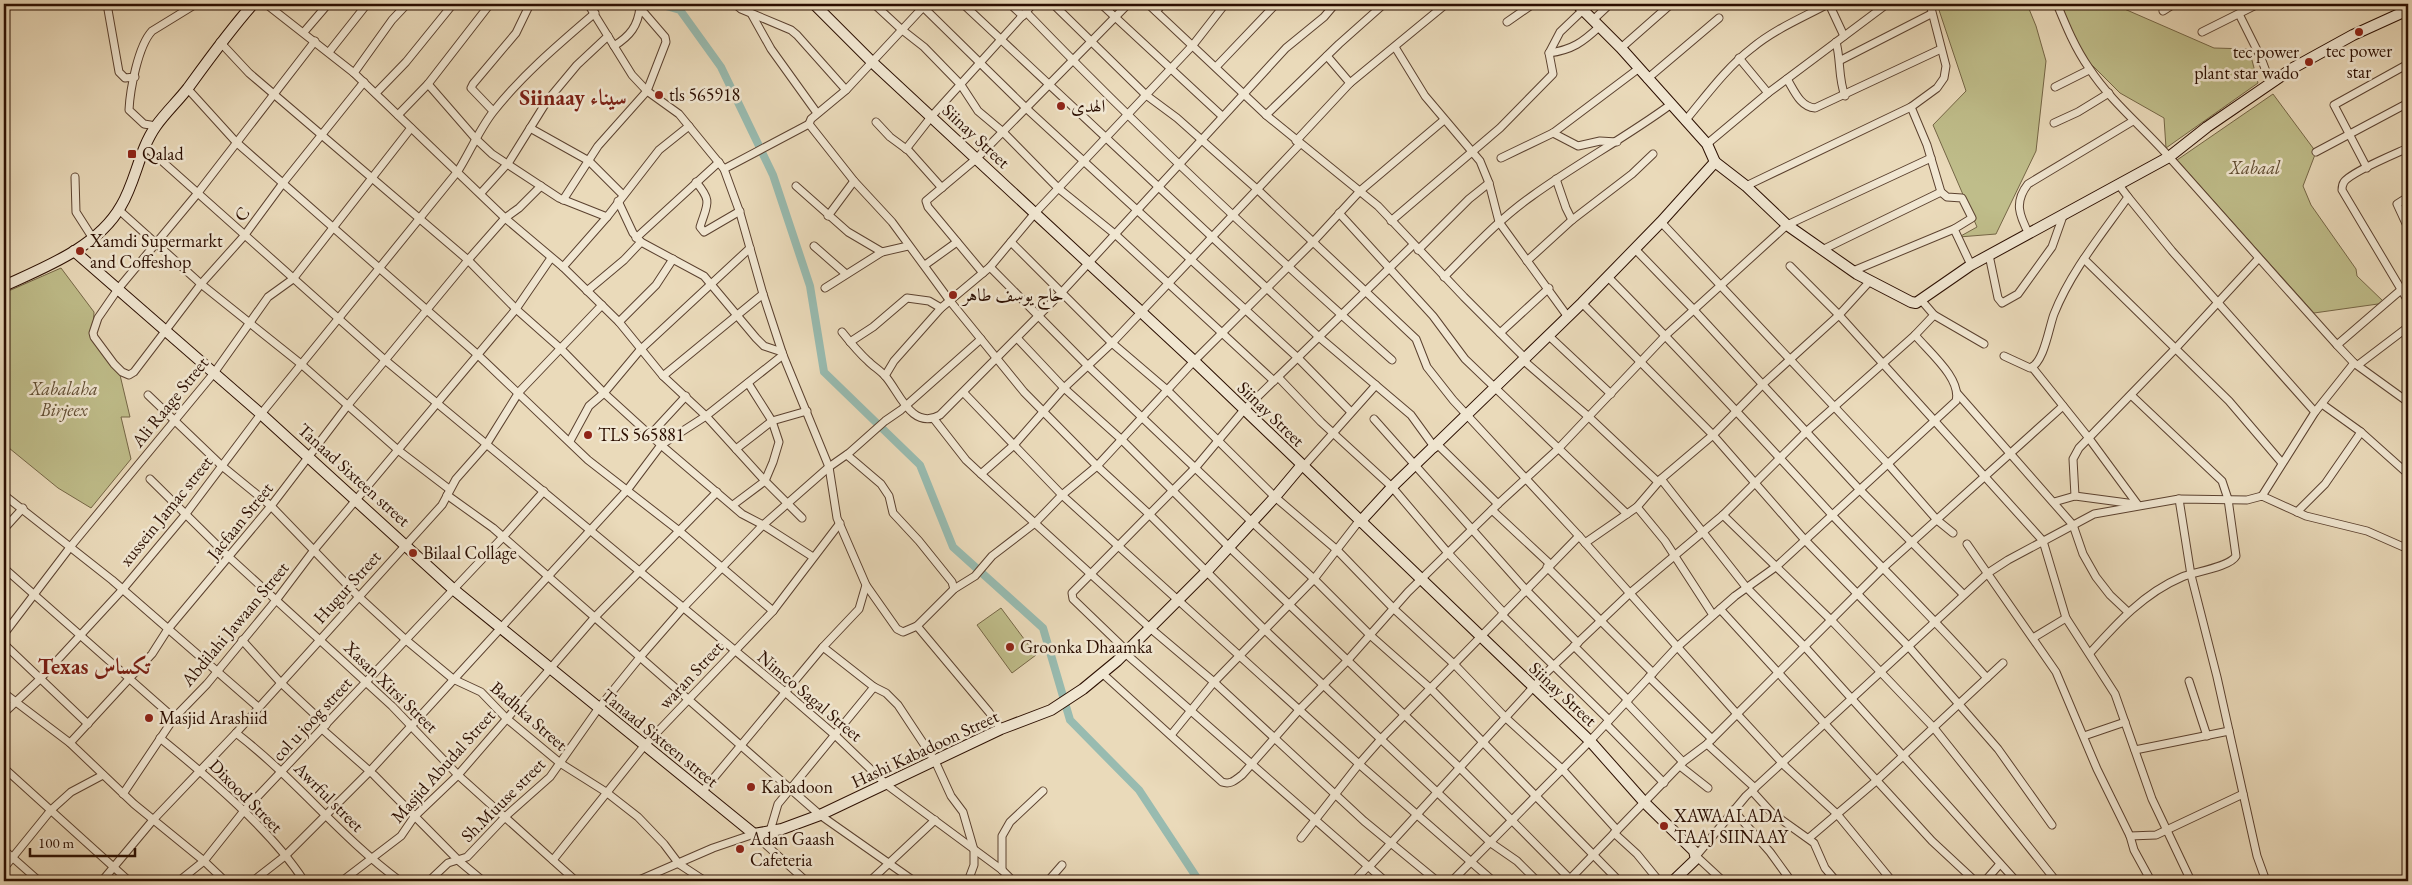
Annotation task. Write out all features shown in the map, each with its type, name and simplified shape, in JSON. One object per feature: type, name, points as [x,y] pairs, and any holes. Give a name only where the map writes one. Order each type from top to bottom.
[{"type":"street","points":[[108,4],[119,72],[125,78],[135,77]]},
{"type":"street","points":[[156,126],[144,124],[129,110],[140,53],[147,37],[163,22],[196,4]]},
{"type":"street","points":[[4,286],[44,268],[74,251],[92,237],[118,210],[145,146],[156,126],[187,88],[220,42],[253,4]]},
{"type":"street","points":[[266,4],[354,72],[506,218],[551,258],[564,267],[619,322],[663,376],[706,416],[765,481],[802,518]]},
{"type":"street","points":[[304,32],[328,4]]},
{"type":"street","points":[[328,52],[367,4]]},
{"type":"street","points":[[354,72],[392,20],[407,4]]},
{"type":"street","points":[[376,93],[406,62],[453,4]]},
{"type":"street","points":[[398,115],[428,84],[490,4]]},
{"type":"street","points":[[493,111],[474,94],[473,84],[516,33],[530,4]]},
{"type":"street","points":[[588,4],[632,75],[648,91],[667,103],[689,126],[724,169],[740,211],[763,294],[783,354],[829,467],[840,523],[866,586],[897,629],[904,632],[917,626],[954,589],[975,576],[992,556],[1035,523],[1062,495],[1097,466],[1194,361],[1287,268],[1360,191],[1444,120]]},
{"type":"street","points":[[735,4],[752,14],[791,30],[846,90]]},
{"type":"street","name":"Siinay Street","points":[[814,4],[872,62],[1194,361],[1243,411],[1422,578],[1480,637],[1590,741],[1645,803],[1690,846],[1696,856]]},
{"type":"street","points":[[874,4],[901,29],[919,42],[961,85],[978,112],[1003,132],[1058,188],[1116,235],[1222,334],[1276,379],[1392,487],[1503,614],[1664,783]]},
{"type":"street","points":[[963,4],[1048,86],[1214,237],[1319,337],[1411,415],[1436,447],[1495,507],[1651,675],[1753,789],[1772,813],[1814,843],[1825,868],[1836,881]]},
{"type":"street","points":[[1010,4],[1024,14],[1287,268],[1392,360]]},
{"type":"street","points":[[906,149],[931,117],[1033,4]]},
{"type":"street","points":[[1053,4],[1146,95],[1167,109],[1203,140],[1312,242],[1368,291],[1416,339],[1423,360],[1434,377],[1468,416],[1579,536],[1676,648],[1737,714],[1782,762],[1837,814],[1892,881]]},
{"type":"street","points":[[1101,4],[1222,116]]},
{"type":"street","points":[[984,273],[926,203],[976,159],[1027,109],[1128,4]]},
{"type":"street","points":[[1148,4],[1193,44],[1266,115],[1298,143],[1360,191],[1392,221],[1526,360],[1660,481],[1746,587],[1805,647],[1904,755],[1999,865],[2016,881]]},
{"type":"street","points":[[1156,11],[1164,4]]},
{"type":"street","points":[[885,376],[894,361],[941,308],[990,267],[1035,213],[1193,44],[1225,4]]},
{"type":"street","points":[[1216,68],[1276,4]]},
{"type":"street","points":[[934,419],[964,393],[1062,292],[1286,48],[1324,16],[1335,4]]},
{"type":"street","points":[[1266,115],[1326,56],[1384,4]]},
{"type":"street","points":[[981,474],[1014,445],[1064,388],[1112,343],[1234,216],[1350,83],[1446,4]]},
{"type":"street","points":[[1507,22],[1533,4]]},
{"type":"street","points":[[1549,53],[1566,51],[1587,39],[1610,4]]},
{"type":"street","points":[[1620,48],[1671,4]]},
{"type":"street","points":[[1685,122],[1739,58],[1779,29],[1828,4],[1844,36]]},
{"type":"street","points":[[1707,144],[1768,93],[1887,4]]},
{"type":"street","points":[[1746,186],[1911,107],[1941,84],[1946,68],[1930,4]]},
{"type":"street","points":[[2057,4],[2071,37],[2089,70],[2133,121],[2169,157],[2258,259],[2337,345],[2356,364],[2408,402]]},
{"type":"street","points":[[2163,11],[2174,4]]},
{"type":"street","points":[[2202,32],[2258,4]]},
{"type":"street","points":[[724,169],[809,124],[817,113],[846,90],[923,5],[1027,109],[1298,358],[1351,412]]},
{"type":"street","points":[[614,46],[624,40],[636,26],[640,6]]},
{"type":"street","points":[[563,200],[598,146],[648,91],[666,42],[665,37],[640,6]]},
{"type":"street","points":[[1392,221],[1500,128],[1553,74],[1549,53],[1560,32],[1580,7],[1707,144],[1715,162],[1746,186],[1787,225],[1870,281],[1911,302],[1922,301],[1971,265],[2169,157],[2270,82],[2352,35],[2408,10]]},
{"type":"street","name":"xussein Jamac street","points":[[4,713],[40,679],[80,633],[123,589],[185,515],[261,414],[458,171],[475,138],[493,111],[558,45],[595,13]]},
{"type":"street","points":[[752,14],[771,49],[817,113]]},
{"type":"street","points":[[1841,60],[1931,14]]},
{"type":"street","points":[[2239,14],[2261,58],[2270,82]]},
{"type":"street","points":[[1647,79],[1719,18]]},
{"type":"street","points":[[481,193],[509,162],[547,101],[576,65],[608,36]]},
{"type":"street","points":[[118,289],[197,194],[316,41]]},
{"type":"street","points":[[220,42],[249,73],[468,260],[516,309],[560,348],[604,393],[661,445],[748,518],[763,525],[813,557]]},
{"type":"street","points":[[1836,42],[1841,60],[1841,83],[1845,96]]},
{"type":"street","points":[[1395,47],[1418,86],[1444,120],[1480,161],[1489,183],[1499,222],[1549,288],[1568,317]]},
{"type":"street","points":[[1787,79],[1807,108],[1815,108],[1845,96],[1940,49]]},
{"type":"street","points":[[1326,56],[1350,83]]},
{"type":"street","points":[[1739,58],[1768,93]]},
{"type":"street","points":[[2367,168],[2334,107],[2335,104],[2408,64]]},
{"type":"street","points":[[1501,158],[1553,133],[1638,69]]},
{"type":"street","points":[[2055,87],[2089,70]]},
{"type":"street","name":"C","points":[[118,289],[98,318],[93,333],[122,372],[129,375],[134,372],[167,331],[201,284],[244,236],[283,183],[364,82]]},
{"type":"street","points":[[428,84],[475,138],[492,154],[509,162],[563,200],[607,217]]},
{"type":"street","points":[[187,88],[236,142],[331,228],[520,392],[588,460],[628,489],[773,611]]},
{"type":"street","points":[[2054,123],[2078,112],[2109,93]]},
{"type":"street","points":[[2316,152],[2408,103]]},
{"type":"street","points":[[1444,277],[1499,222],[1556,179],[1617,142],[1670,105]]},
{"type":"street","points":[[1854,271],[1954,228],[1972,218],[1962,198],[1947,197],[1941,192],[1931,158],[1911,107]]},
{"type":"street","points":[[2029,234],[2019,215],[2019,203],[2022,192],[2028,184],[2133,121]]},
{"type":"street","points":[[876,122],[890,137],[906,149],[942,188]]},
{"type":"street","points":[[809,124],[854,181],[892,222],[950,301],[1012,379],[1097,466],[1150,515],[1265,630],[1491,843],[1517,861],[1538,881]]},
{"type":"street","points":[[564,267],[607,217],[659,150],[689,126]]},
{"type":"street","points":[[293,279],[411,128]]},
{"type":"street","points":[[530,128],[588,161],[623,195]]},
{"type":"street","points":[[1553,133],[1578,146],[1600,141],[1617,142]]},
{"type":"street","name":"Nimco Sagal Street","points":[[145,146],[385,360],[544,491],[589,532],[785,692],[836,736],[887,785],[1002,870],[1013,881]]},
{"type":"street","points":[[2408,148],[2346,180],[2342,190],[2408,301]]},
{"type":"street","points":[[1528,261],[1572,220],[1632,174],[1653,154]]},
{"type":"street","points":[[1103,674],[1222,782],[1227,784],[1242,775],[1274,737],[1347,661],[1422,578],[1590,418],[1666,335],[1787,225],[1931,158]]},
{"type":"street","points":[[587,291],[624,260],[638,240],[718,162]]},
{"type":"street","points":[[1171,735],[1214,682],[1314,579],[1360,522],[1392,487],[1526,360],[1661,222],[1715,162]]},
{"type":"street","points":[[75,177],[76,212],[92,237]]},
{"type":"street","points":[[1556,179],[1572,220]]},
{"type":"street","points":[[828,216],[854,181]]},
{"type":"street","points":[[696,182],[706,194],[708,200],[700,227],[704,232],[740,211]]},
{"type":"street","points":[[1385,881],[1126,652],[1071,596],[1196,467],[1243,411],[1368,291],[1390,267],[1416,247],[1489,183]]},
{"type":"street","points":[[2119,185],[2218,303],[2315,412]]},
{"type":"street","name":"Jacfaan Street","points":[[70,743],[152,654],[168,629],[230,558],[272,506],[348,405],[468,260],[506,218],[541,186]]},
{"type":"street","points":[[796,186],[828,216],[856,238],[882,252]]},
{"type":"street","points":[[1822,250],[1941,192]]},
{"type":"street","points":[[2032,367],[2039,360],[2054,313],[2084,259],[2128,197]]},
{"type":"street","points":[[2408,197],[2397,204],[2408,228]]},
{"type":"street","points":[[618,202],[638,240],[672,260],[698,271],[764,346],[783,354]]},
{"type":"street","points":[[118,210],[201,284],[301,364],[398,450],[503,537],[594,618],[641,656],[820,815],[890,862],[914,881]]},
{"type":"street","points":[[1339,213],[1433,316],[1465,359],[1495,390],[1627,514]]},
{"type":"street","points":[[1989,255],[1998,298],[2002,303],[2018,294],[2052,247],[2063,216]]},
{"type":"street","points":[[1661,222],[1888,464],[1937,520],[1953,533]]},
{"type":"street","points":[[1954,228],[1971,265]]},
{"type":"street","points":[[925,265],[957,242]]},
{"type":"street","points":[[1011,242],[1112,343],[1167,390],[1275,497],[1337,550],[1394,609],[1455,665],[1506,718],[1562,769],[1659,881]]},
{"type":"street","points":[[814,246],[846,274]]},
{"type":"street","points":[[825,288],[882,252],[908,246]]},
{"type":"street","points":[[570,441],[589,406],[604,393],[640,350],[750,248]]},
{"type":"street","points":[[1635,249],[1694,310],[1859,489],[1963,594]]},
{"type":"street","name":"Tanaad Sixteen street","points":[[74,251],[261,414],[500,630],[754,834]]},
{"type":"street","name":"Abdilahi Jawaan Street","points":[[123,794],[174,718],[218,670],[277,599],[314,550],[516,309],[551,258]]},
{"type":"street","points":[[2084,259],[2229,401],[2282,463]]},
{"type":"street","points":[[2075,496],[2073,459],[2088,437],[2176,348],[2258,259]]},
{"type":"street","points":[[619,322],[656,285],[672,260]]},
{"type":"street","points":[[1790,266],[1839,315],[1985,475],[2042,541],[2066,618],[2115,694],[2165,830],[2191,881]]},
{"type":"street","points":[[990,267],[1088,366],[1314,579],[1370,635],[1430,688],[1619,881]]},
{"type":"street","points":[[1608,277],[1737,410],[1833,515],[1936,621],[1987,678]]},
{"type":"street","name":"Ali Raage Street","points":[[4,634],[36,595],[71,546],[214,373],[272,292],[293,279]]},
{"type":"street","points":[[1585,544],[1637,507],[1660,481],[1713,435],[1763,384],[1839,315],[1870,281]]},
{"type":"street","points":[[1500,333],[1549,288]]},
{"type":"street","points":[[2337,345],[2402,289]]},
{"type":"street","points":[[663,376],[763,294]]},
{"type":"street","points":[[850,342],[879,322],[907,298],[928,301],[941,308]]},
{"type":"street","points":[[1922,301],[1934,315],[1984,344]]},
{"type":"street","points":[[1582,303],[1713,435],[1804,539],[1909,647],[1998,749],[2052,825]]},
{"type":"street","name":"Hugur Street","points":[[102,881],[153,820],[236,733],[280,682],[442,505],[448,492],[486,445],[520,392],[602,305]]},
{"type":"street","points":[[1354,881],[1506,718],[1532,687],[1576,644],[1629,594],[1723,515],[1806,432],[1915,335],[1934,315]]},
{"type":"street","points":[[2262,496],[2315,412],[2356,364],[2408,327]]},
{"type":"street","points":[[842,332],[885,376],[904,406],[921,416],[934,419],[966,460],[981,474],[1093,573],[1150,628],[1214,682],[1391,843],[1437,881]]},
{"type":"street","points":[[1452,881],[1590,741],[1676,648],[1746,587],[1777,566],[1804,539],[1833,515],[1956,401],[1955,382],[1915,335]]},
{"type":"street","points":[[1549,336],[1611,394]]},
{"type":"street","points":[[1017,338],[1064,388],[1122,440],[1172,492],[1460,768],[1570,880],[1592,854],[1682,764],[1710,741],[1832,622],[1883,568],[2063,406]]},
{"type":"street","name":"Sh.Muuse street","points":[[430,881],[448,863],[467,857],[506,816],[550,777],[598,708],[641,656],[682,609],[763,525],[981,339]]},
{"type":"street","points":[[253,881],[285,856],[323,815],[370,770],[410,724],[500,630],[628,489],[661,445],[706,416],[783,354]]},
{"type":"street","points":[[2004,356],[2032,367],[2088,437],[2138,505]]},
{"type":"street","points":[[733,506],[765,481],[774,462],[779,442],[772,421],[748,383]]},
{"type":"street","points":[[1302,467],[1376,385]]},
{"type":"street","points":[[964,393],[1062,495],[1239,657],[1493,881]]},
{"type":"street","points":[[1957,393],[2073,525],[2083,554],[2096,577],[2110,595],[2128,612]]},
{"type":"street","name":"Badhka Street","points":[[148,395],[176,419],[222,466],[272,506],[358,596],[406,640],[453,679],[481,692],[506,718],[560,763],[606,792],[638,817],[664,844],[679,864],[705,881]]},
{"type":"street","points":[[2090,653],[2128,612],[2169,583],[2234,560],[2236,556],[2228,499],[2219,477],[2131,395]]},
{"type":"street","points":[[650,435],[686,396]]},
{"type":"street","points":[[2322,404],[2361,432],[2408,474]]},
{"type":"street","points":[[736,449],[772,421],[807,410]]},
{"type":"street","points":[[1374,419],[1414,467],[1576,644],[1682,764],[1708,788]]},
{"type":"street","points":[[2297,512],[2325,484],[2361,432]]},
{"type":"street","points":[[847,454],[884,489],[893,513],[947,575],[954,585],[954,589]]},
{"type":"street","name":"Hashi Kabadoon Street","points":[[636,881],[713,848],[820,815],[887,785],[1001,729],[1058,705],[1103,674],[1126,652],[1207,571],[1302,467]]},
{"type":"street","name":"Xasan Xirsi Street","points":[[150,479],[230,558],[277,599],[410,724],[458,775],[506,816],[576,881]]},
{"type":"street","name":"col u joog street","points":[[179,881],[204,861],[243,812],[503,537],[544,491]]},
{"type":"street","name":"Masjid Abudal Street","points":[[342,881],[393,845],[414,817],[458,775],[594,618],[717,492]]},
{"type":"street","points":[[4,495],[71,546],[123,589],[218,670],[258,707]]},
{"type":"street","points":[[2054,502],[2075,496],[2138,505]]},
{"type":"street","points":[[1673,881],[1692,864],[1696,856],[1733,810],[1753,789],[1880,671],[1909,647],[1963,594],[1988,573],[2042,541],[2094,514],[2179,499],[2247,500],[2262,496],[2297,512],[2367,532],[2408,549]]},
{"type":"street","points":[[2179,499],[2191,574],[2257,856],[2266,881]]},
{"type":"street","points":[[1637,507],[1675,556],[1713,615]]},
{"type":"street","points":[[4,528],[22,508]]},
{"type":"street","points":[[1723,515],[1777,566],[1934,728],[2056,881]]},
{"type":"street","name":"waran Street","points":[[553,860],[644,746],[773,611],[840,523]]},
{"type":"street","points":[[1301,838],[1381,739],[1579,536]]},
{"type":"street","points":[[1967,544],[2056,672],[2097,769],[2130,836],[2134,850],[2151,881]]},
{"type":"street","points":[[4,568],[80,633],[174,718]]},
{"type":"street","points":[[702,792],[823,647],[859,609],[866,586]]},
{"type":"street","points":[[1720,609],[1932,841],[1975,881]]},
{"type":"street","points":[[2033,638],[2066,618]]},
{"type":"street","points":[[917,626],[1001,729]]},
{"type":"street","points":[[242,640],[324,727],[370,770],[459,861],[483,881]]},
{"type":"street","points":[[4,644],[88,724]]},
{"type":"street","points":[[823,647],[874,687],[886,692],[898,704],[935,760],[952,796],[963,812],[974,850],[974,865],[968,881]]},
{"type":"street","points":[[1809,838],[1876,781],[2003,663]]},
{"type":"street","points":[[2189,681],[2207,736]]},
{"type":"street","points":[[770,831],[778,804],[836,736],[874,687]]},
{"type":"street","points":[[4,693],[70,743],[123,794],[204,861],[225,881]]},
{"type":"street","points":[[2084,736],[2125,722]]},
{"type":"street","points":[[2135,750],[2229,731]]},
{"type":"street","name":"Awrful street","points":[[236,733],[283,771],[323,815],[372,860],[400,881]]},
{"type":"street","name":"Dixood Street","points":[[160,738],[200,771],[243,812],[285,856],[304,881]]},
{"type":"street","points":[[4,768],[129,881]]},
{"type":"street","points":[[4,868],[51,810],[71,792],[103,775]]},
{"type":"street","points":[[1002,870],[1002,836],[1010,822],[1043,791]]},
{"type":"street","points":[[2130,836],[2156,835],[2243,794]]},
{"type":"street","points":[[1733,810],[1770,852],[1791,881]]},
{"type":"street","points":[[870,881],[935,820]]},
{"type":"street","points":[[754,834],[798,876],[806,881]]},
{"type":"street","points":[[4,850],[39,881]]},
{"type":"street","points":[[1696,856],[1723,881]]},
{"type":"street","points":[[1048,881],[1062,865]]},
{"type":"street","points":[[1985,881],[1999,865]]},
{"type":"street","points":[[793,881],[798,876]]},
{"type":"green space","points":[[1937,4],[2027,4],[2036,26],[2046,61],[2036,151],[1996,234],[1959,237],[1977,227],[1933,125],[1966,91]]},
{"type":"green space","points":[[2057,4],[2113,4],[2214,48],[2249,49],[2258,83],[2166,148],[2164,118],[2120,93],[2080,53]]},
{"type":"green space","name":"Xabaal","points":[[2273,94],[2316,152],[2303,186],[2311,205],[2356,269],[2357,276],[2385,303],[2314,313],[2177,160]]},
{"type":"green space","name":"Xabalaha Birjeex","points":[[61,268],[94,312],[93,333],[120,375],[130,417],[121,417],[131,459],[91,508],[58,488],[9,448],[4,447],[4,293]]},
{"type":"green space","points":[[1001,608],[1036,655],[1012,673],[977,625]]},
{"type":"waterway","points":[[659,4],[680,10],[721,67],[773,175],[810,286],[824,372],[920,465],[953,547],[1043,628],[1070,720],[1139,790],[1199,881]]},
{"type":"place","name":"tec power star","points":[[2359,32]]},
{"type":"place","name":"tec power plant star wado","points":[[2309,62]]},
{"type":"place","name":"tls 565918","points":[[659,95]]},
{"type":"place","name":"الهدى","points":[[1061,106]]},
{"type":"place","name":"Qalad","points":[[132,154]]},
{"type":"place","name":"Xamdi Supermarkt and Coffeshop","points":[[80,251]]},
{"type":"place","name":"حاج يوسف طاهر","points":[[953,295]]},
{"type":"place","name":"TLS 565881","points":[[588,435]]},
{"type":"place","name":"Bilaal Collage","points":[[413,553]]},
{"type":"place","name":"Groonka Dhaamka","points":[[1010,647]]},
{"type":"place","name":"Masjid Arashiid","points":[[149,718]]},
{"type":"place","name":"Kabadoon","points":[[751,787]]},
{"type":"place","name":"XAWAALADA TAAJ SIINAAY","points":[[1664,826]]},
{"type":"place","name":"Adan Gaash Cafeteria","points":[[740,849]]},
{"type":"district","name":"Siinaay سيناء","points":[[573,97]]},
{"type":"district","name":"Texas تكساس","points":[[94,666]]}]
